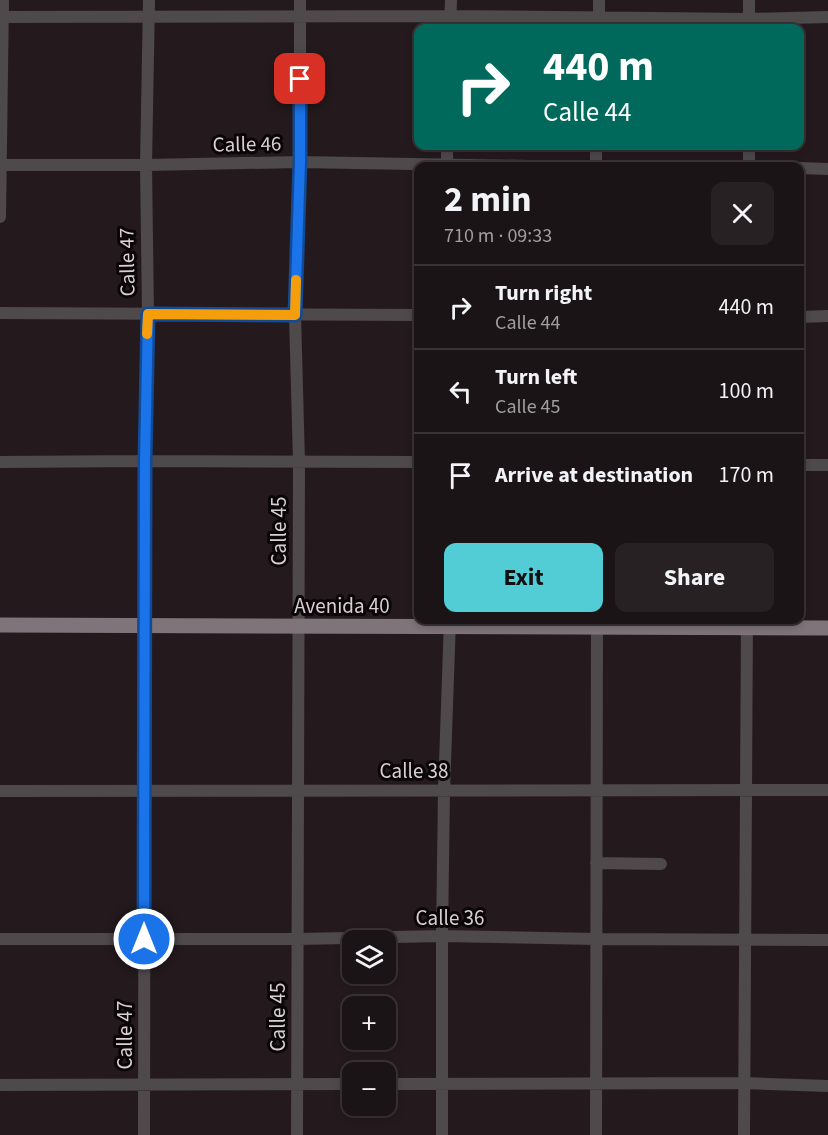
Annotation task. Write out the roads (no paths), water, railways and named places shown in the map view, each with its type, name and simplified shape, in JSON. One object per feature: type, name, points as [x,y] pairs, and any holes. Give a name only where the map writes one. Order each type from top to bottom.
[{"type":"main road","name":"Avenida 40","points":[[0,625],[298,626],[414,624]]},
{"type":"main road","name":"Avenida 40","points":[[747,624],[828,628]]},
{"type":"street","points":[[0,217],[3,0]]},
{"type":"street","name":"Calle 47","points":[[144,1135],[145,461],[148,314],[146,165],[149,0]]},
{"type":"street","name":"Calle 45","points":[[297,1135],[299,462],[295,315],[300,162],[300,0]]},
{"type":"street","points":[[450,22],[451,0]]},
{"type":"street","points":[[599,0],[599,23]]},
{"type":"street","points":[[749,0],[749,24]]},
{"type":"street","points":[[1,17],[300,16],[450,22],[749,24],[828,17]]},
{"type":"street","name":"Calle 46","points":[[1,165],[300,162],[414,165]]},
{"type":"street","points":[[804,168],[828,169]]},
{"type":"street","points":[[0,313],[414,315]]},
{"type":"street","points":[[804,317],[828,316]]},
{"type":"street","points":[[0,462],[414,462]]},
{"type":"street","points":[[804,465],[828,465]]},
{"type":"street","points":[[442,1135],[444,791],[450,624]]},
{"type":"street","points":[[596,1135],[597,624]]},
{"type":"street","points":[[744,1135],[747,624]]},
{"type":"street","name":"Calle 38","points":[[0,791],[828,790]]},
{"type":"street","points":[[596,863],[661,864]]},
{"type":"street","name":"Calle 36","points":[[0,939],[298,939],[442,936],[828,940]]},
{"type":"street","points":[[396,1084],[744,1083],[828,1086]]},
{"type":"street","points":[[0,1085],[342,1084]]}]
